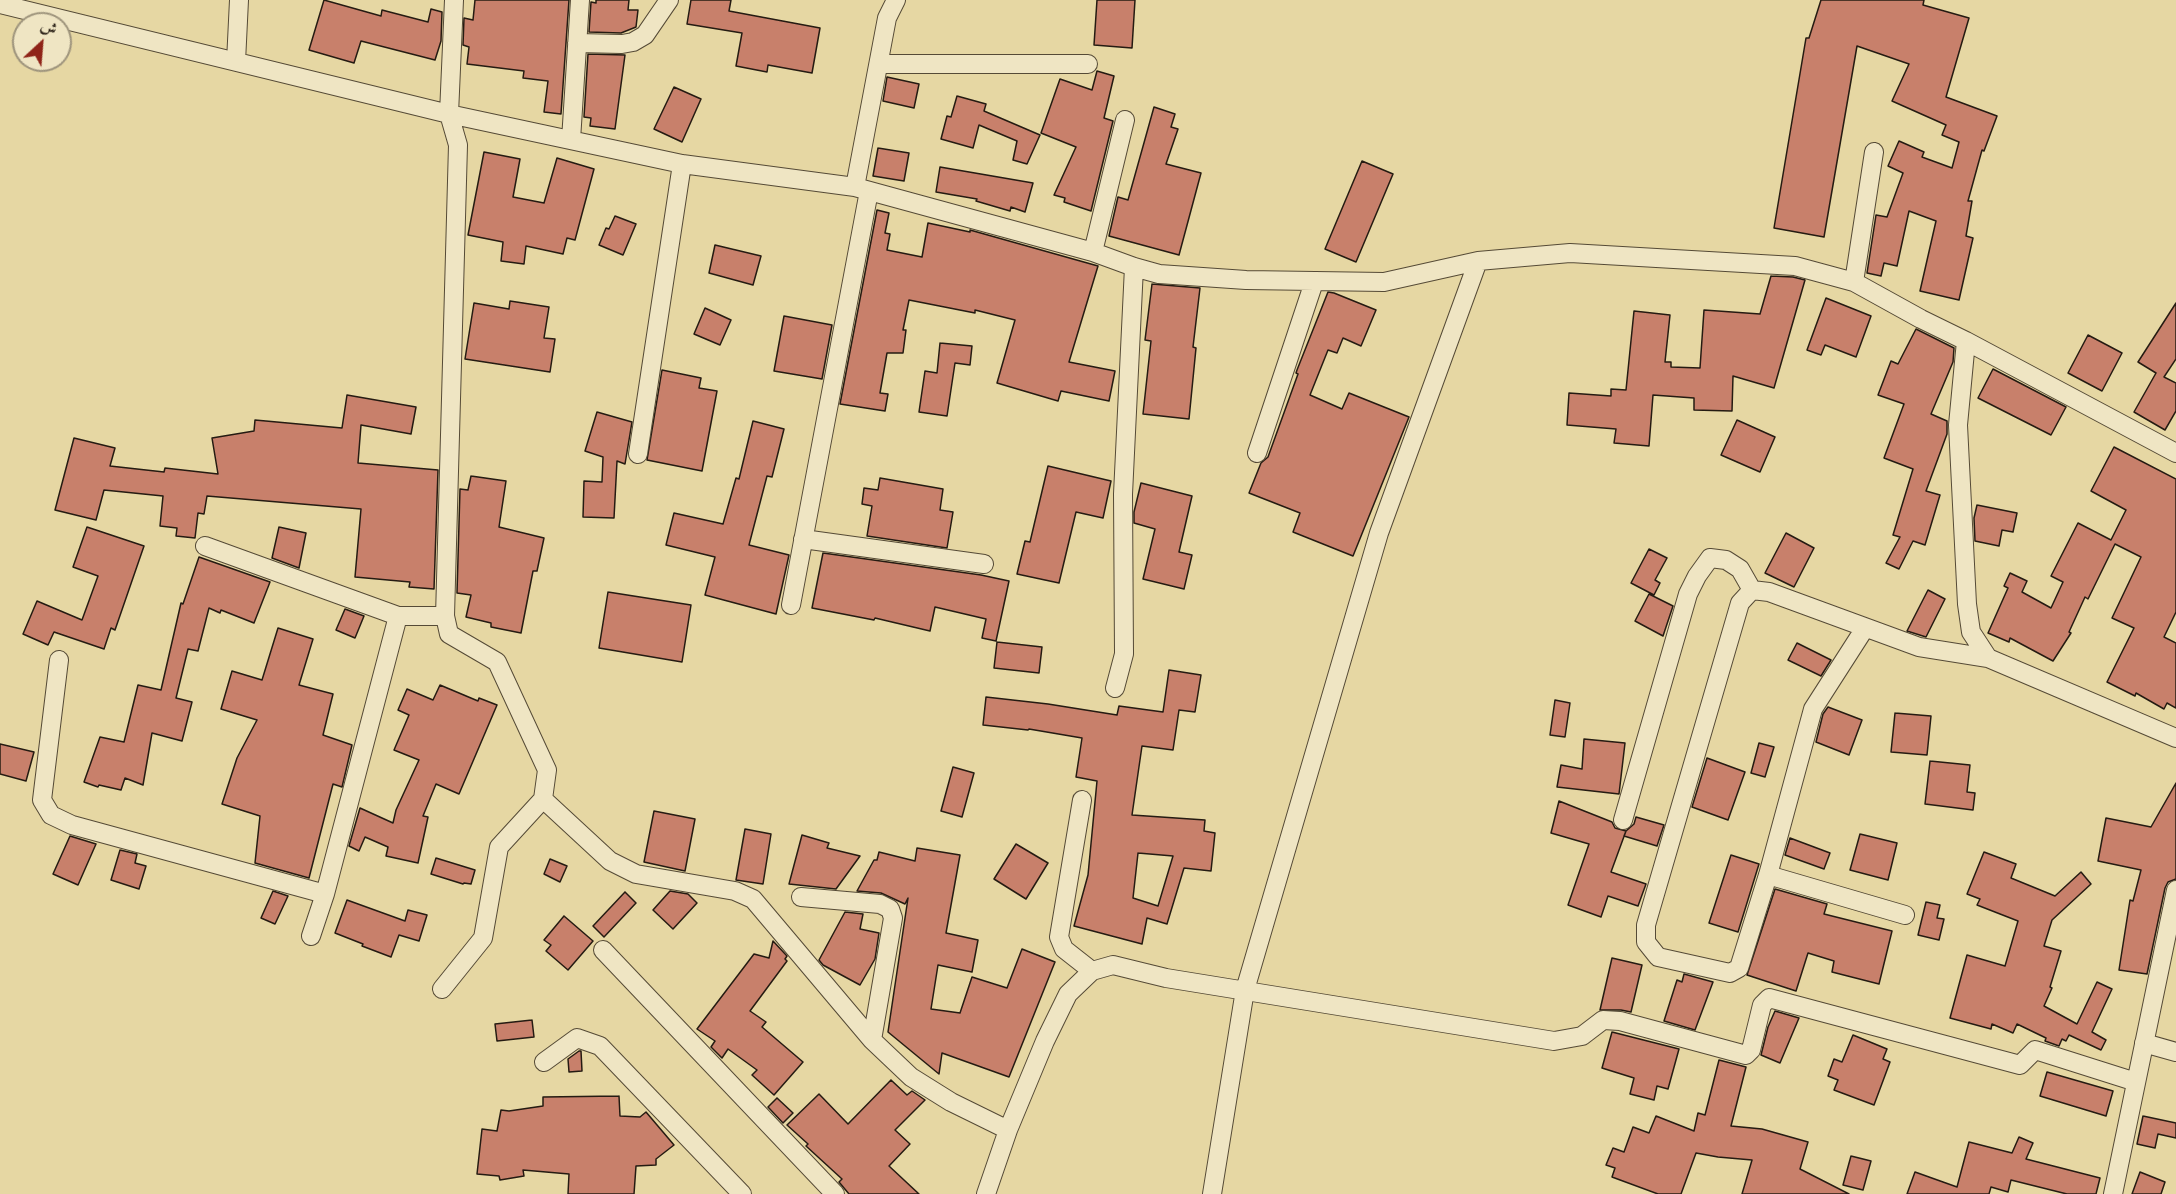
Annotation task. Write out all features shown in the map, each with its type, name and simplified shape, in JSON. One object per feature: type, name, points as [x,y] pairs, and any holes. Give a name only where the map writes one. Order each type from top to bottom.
[{"type":"street","points":[[236,62],[239,0]]},
{"type":"street","points":[[442,989],[483,938],[499,848],[543,799],[547,770],[497,662],[449,634],[445,616],[458,145],[449,114],[454,0]]},
{"type":"street","points":[[571,140],[580,0]]},
{"type":"street","points":[[577,43],[622,44],[633,42],[645,35],[669,0]]},
{"type":"street","points":[[790,604],[862,189],[887,18],[896,0]]},
{"type":"street","points":[[0,4],[449,114],[682,164],[862,189],[1093,252],[1159,274],[1246,280],[1384,282],[1478,261],[1570,253],[1795,266],[1854,282],[2176,453]]},
{"type":"street","points":[[879,64],[1088,64]]},
{"type":"street","points":[[1093,252],[1125,120]]},
{"type":"street","points":[[1854,282],[1874,152]]},
{"type":"street","points":[[638,454],[682,164]]},
{"type":"street","points":[[1212,1194],[1245,990],[1379,533],[1478,261]]},
{"type":"street","points":[[1115,688],[1124,654],[1123,494],[1134,267]]},
{"type":"street","points":[[1257,453],[1314,282]]},
{"type":"street","points":[[1966,341],[1958,424],[1967,604],[1971,632],[1988,658]]},
{"type":"street","points":[[803,539],[984,564]]},
{"type":"street","points":[[205,546],[398,616],[445,616]]},
{"type":"street","points":[[1623,820],[1688,594],[1697,576],[1710,558],[1726,560],[1740,569],[1752,590]]},
{"type":"street","points":[[1752,590],[1740,603],[1646,924],[1646,942],[1658,957],[1730,973],[1739,968],[1768,875],[1813,709],[1865,628]]},
{"type":"street","points":[[1752,590],[1769,592],[1919,647],[1988,658],[2176,738]]},
{"type":"street","points":[[311,936],[325,894],[398,616]]},
{"type":"street","points":[[59,660],[42,800],[51,815],[72,825],[325,894]]},
{"type":"street","points":[[543,799],[610,861],[636,874],[735,891],[753,899],[872,1040],[911,1077],[951,1102],[1008,1130]]},
{"type":"street","points":[[1082,800],[1059,937],[1064,949],[1092,971]]},
{"type":"street","points":[[1768,875],[1905,915]]},
{"type":"street","points":[[2113,1194],[2176,890]]},
{"type":"street","points":[[801,897],[880,904],[890,909],[893,918],[872,1040]]},
{"type":"street","points":[[603,950],[835,1194]]},
{"type":"street","points":[[986,1194],[1008,1130],[1045,1041],[1068,994],[1092,971],[1113,965],[1166,978],[1554,1041],[1582,1036],[1603,1020],[1620,1022],[1746,1055],[1751,1050],[1762,1005],[1769,998],[2020,1065],[2035,1050],[2136,1082]]},
{"type":"street","points":[[544,1062],[577,1038],[600,1046],[742,1194]]},
{"type":"street","points":[[2144,1043],[2176,1052]]},
{"type":"building","points":[[324,0],[381,16],[382,10],[428,22],[431,9],[442,12],[441,41],[435,60],[361,41],[354,63],[309,50]]},
{"type":"building","points":[[475,0],[569,0],[561,114],[544,112],[548,81],[523,78],[524,71],[467,64],[469,47],[463,45],[464,18],[473,20]]},
{"type":"building","points":[[596,0],[629,0],[628,10],[638,10],[636,27],[621,33],[589,32],[591,2],[596,3]]},
{"type":"building","points":[[691,0],[731,0],[729,11],[820,28],[812,73],[768,65],[767,72],[736,66],[742,33],[687,24]]},
{"type":"building","points":[[1097,0],[1135,0],[1132,48],[1094,45]]},
{"type":"building","points":[[1821,0],[1924,0],[1923,5],[1969,18],[1946,97],[1997,116],[1984,151],[1982,150],[1968,201],[1972,201],[1966,236],[1973,238],[1959,300],[1920,291],[1936,221],[1909,211],[1897,266],[1884,263],[1881,276],[1867,273],[1876,215],[1887,217],[1903,173],[1888,166],[1899,141],[1924,152],[1922,157],[1952,168],[1959,142],[1942,135],[1946,125],[1892,101],[1909,64],[1857,46],[1824,237],[1774,228],[1806,38],[1809,38]]},
{"type":"building","points":[[588,54],[625,55],[615,129],[590,126],[591,118],[584,117]]},
{"type":"building","points":[[1097,71],[1114,76],[1104,118],[1113,121],[1091,211],[1064,202],[1065,198],[1054,195],[1076,147],[1041,133],[1060,79],[1092,90]]},
{"type":"building","points":[[887,77],[919,84],[914,108],[883,101]]},
{"type":"building","points":[[674,87],[701,99],[682,142],[654,129]]},
{"type":"building","points":[[957,96],[986,104],[984,111],[1040,135],[1027,164],[1013,160],[1017,141],[979,125],[973,148],[941,139],[947,116],[951,117]]},
{"type":"building","points":[[1154,107],[1175,114],[1171,127],[1178,129],[1166,164],[1201,173],[1179,255],[1109,236],[1118,197],[1128,200]]},
{"type":"building","points":[[878,148],[909,153],[904,181],[873,176]]},
{"type":"building","points":[[484,152],[520,159],[513,197],[544,203],[557,158],[594,169],[575,240],[567,238],[563,254],[526,246],[524,264],[501,261],[503,242],[468,235]]},
{"type":"building","points":[[1362,161],[1393,174],[1356,262],[1325,249]]},
{"type":"building","points":[[940,167],[1033,183],[1025,212],[1011,207],[1010,211],[976,201],[977,199],[936,192]]},
{"type":"building","points":[[877,210],[889,213],[885,233],[890,234],[887,250],[922,257],[928,223],[970,232],[970,230],[1098,266],[1069,362],[1115,371],[1109,401],[1061,391],[1058,401],[997,383],[1015,320],[975,310],[975,313],[909,300],[903,330],[906,330],[903,353],[887,353],[880,393],[888,394],[885,411],[840,404]]},
{"type":"building","points":[[615,216],[636,224],[623,255],[599,245],[606,228],[609,229]]},
{"type":"building","points":[[715,245],[761,256],[753,285],[709,273]]},
{"type":"building","points":[[1771,276],[1805,280],[1774,388],[1733,376],[1732,411],[1694,410],[1694,398],[1653,395],[1649,446],[1614,443],[1616,429],[1567,425],[1569,393],[1611,396],[1611,389],[1626,390],[1634,311],[1670,315],[1665,362],[1671,362],[1671,367],[1700,368],[1704,310],[1760,314]]},
{"type":"building","points":[[1152,284],[1200,288],[1193,347],[1196,348],[1189,419],[1143,414],[1151,341],[1145,340]]},
{"type":"building","points":[[1328,292],[1376,310],[1361,346],[1343,338],[1337,353],[1328,350],[1310,395],[1342,409],[1349,393],[1409,417],[1353,556],[1293,532],[1300,513],[1249,493],[1261,463],[1268,457],[1298,374],[1297,370]]},
{"type":"building","points":[[1826,298],[1871,316],[1856,357],[1825,345],[1821,355],[1807,350]]},
{"type":"building","points":[[510,301],[549,307],[544,338],[555,339],[550,372],[465,359],[474,303],[509,309]]},
{"type":"building","points":[[2176,303],[2176,359],[2164,377],[2176,383],[2176,411],[2165,430],[2134,412],[2156,373],[2138,362]]},
{"type":"building","points":[[705,308],[731,320],[720,345],[694,334]]},
{"type":"building","points":[[784,316],[832,325],[822,379],[774,371]]},
{"type":"building","points":[[1916,329],[1954,348],[1953,362],[1931,414],[1947,421],[1947,434],[1926,491],[1940,495],[1925,545],[1913,541],[1899,569],[1886,563],[1900,537],[1893,535],[1913,469],[1884,458],[1904,404],[1878,395],[1891,361],[1898,364]]},
{"type":"building","points":[[2088,335],[2122,353],[2102,391],[2068,373]]},
{"type":"building","points":[[940,343],[972,346],[970,365],[955,363],[947,416],[919,412],[925,371],[937,373]]},
{"type":"building","points":[[1993,369],[2066,407],[2051,435],[1978,398]]},
{"type":"building","points":[[662,370],[701,378],[699,388],[717,391],[702,471],[647,460]]},
{"type":"building","points":[[347,395],[416,407],[411,434],[361,425],[358,463],[438,470],[434,589],[409,587],[410,582],[355,577],[361,509],[207,496],[204,514],[198,513],[195,538],[176,536],[177,528],[160,526],[163,496],[104,490],[96,520],[55,510],[74,438],[115,448],[110,466],[164,472],[165,468],[218,474],[212,438],[254,431],[255,420],[342,428]]},
{"type":"building","points":[[597,412],[632,422],[625,464],[617,461],[614,518],[583,517],[584,481],[602,482],[603,457],[585,451]]},
{"type":"building","points":[[1737,420],[1775,437],[1760,472],[1721,455]]},
{"type":"building","points":[[753,421],[784,429],[772,477],[767,476],[749,545],[789,555],[776,614],[705,595],[715,557],[666,545],[674,513],[723,524],[736,478],[739,479]]},
{"type":"building","points":[[2114,447],[2176,479],[2176,612],[2164,637],[2176,643],[2176,708],[2167,703],[2164,709],[2136,693],[2135,696],[2107,682],[2134,628],[2112,618],[2141,557],[2115,544],[2088,599],[2085,597],[2069,632],[2071,633],[2053,661],[2010,638],[2009,642],[1988,633],[2008,588],[2004,586],[2010,573],[2027,581],[2022,592],[2051,608],[2063,582],[2051,576],[2078,523],[2111,540],[2126,510],[2091,491]]},
{"type":"building","points":[[1048,466],[1111,481],[1103,518],[1076,512],[1059,583],[1017,574],[1025,541],[1030,542]]},
{"type":"building","points":[[471,476],[506,481],[499,527],[544,538],[537,571],[533,571],[521,633],[491,627],[491,623],[466,617],[471,595],[457,593],[460,489],[468,490]]},
{"type":"building","points":[[880,478],[943,489],[940,510],[953,512],[947,548],[867,536],[872,506],[862,504],[864,488],[878,490]]},
{"type":"building","points":[[1141,483],[1192,496],[1179,552],[1192,555],[1184,589],[1143,579],[1155,529],[1134,523],[1134,512]]},
{"type":"building","points":[[1977,505],[2017,513],[2013,532],[2002,530],[1999,546],[1975,541],[1974,518]]},
{"type":"building","points":[[87,527],[144,546],[115,630],[111,628],[104,649],[54,632],[48,645],[23,634],[37,601],[82,620],[98,576],[73,567]]},
{"type":"building","points":[[279,527],[306,533],[299,568],[272,558]]},
{"type":"building","points":[[1786,533],[1814,548],[1794,587],[1765,573]]},
{"type":"building","points":[[1649,549],[1667,558],[1655,580],[1660,583],[1654,595],[1631,583]]},
{"type":"building","points":[[823,553],[1009,581],[996,641],[982,638],[986,619],[935,607],[930,631],[875,618],[874,620],[812,608]]},
{"type":"building","points":[[199,557],[270,582],[254,623],[221,610],[220,613],[209,608],[198,651],[188,649],[176,698],[192,702],[182,741],[152,733],[143,785],[125,778],[121,790],[99,785],[98,787],[84,782],[100,737],[124,742],[138,685],[161,690],[181,603],[183,604]]},
{"type":"building","points":[[1928,590],[1945,599],[1926,637],[1907,631]]},
{"type":"building","points":[[608,592],[691,605],[682,662],[599,648]]},
{"type":"building","points":[[1649,594],[1673,606],[1663,636],[1635,621]]},
{"type":"building","points":[[345,609],[364,616],[355,638],[336,630]]},
{"type":"building","points":[[278,628],[313,639],[299,685],[333,694],[323,735],[352,745],[342,787],[333,784],[309,878],[255,863],[260,816],[222,804],[237,758],[257,720],[221,709],[232,671],[262,680]]},
{"type":"building","points":[[997,642],[1042,647],[1039,673],[994,668]]},
{"type":"building","points":[[1797,643],[1831,660],[1821,676],[1788,660]]},
{"type":"building","points":[[1169,670],[1201,675],[1195,712],[1179,710],[1173,750],[1142,746],[1132,815],[1205,820],[1204,831],[1215,833],[1211,871],[1184,868],[1167,924],[1147,918],[1142,944],[1074,926],[1088,875],[1097,781],[1076,777],[1082,738],[1029,729],[983,725],[986,697],[1117,715],[1119,706],[1163,712]],"holes":[[[1138,853],[1173,856],[1158,906],[1133,898]]]},
{"type":"building","points":[[440,685],[478,701],[479,698],[497,705],[459,794],[436,784],[423,816],[428,817],[418,863],[386,856],[388,847],[365,837],[359,851],[349,846],[360,808],[393,823],[396,810],[419,760],[394,750],[409,715],[398,710],[407,689],[433,700]]},
{"type":"building","points":[[1555,700],[1570,703],[1565,737],[1550,735]]},
{"type":"building","points":[[1828,707],[1862,720],[1849,755],[1816,742],[1823,714]]},
{"type":"building","points":[[1895,713],[1931,716],[1927,755],[1891,752]]},
{"type":"building","points":[[1584,739],[1625,743],[1619,794],[1557,787],[1561,765],[1582,769]]},
{"type":"building","points":[[1759,743],[1774,747],[1765,777],[1751,773]]},
{"type":"building","points":[[0,744],[34,752],[26,781],[0,774]]},
{"type":"building","points":[[1707,758],[1745,772],[1728,820],[1692,807]]},
{"type":"building","points":[[1930,761],[1970,765],[1967,792],[1975,793],[1973,810],[1925,804]]},
{"type":"building","points":[[953,767],[974,773],[962,817],[941,811]]},
{"type":"building","points":[[2176,783],[2176,879],[2168,882],[2165,888],[2147,974],[2119,970],[2130,900],[2133,901],[2141,870],[2098,861],[2106,818],[2151,827]]},
{"type":"building","points":[[1559,801],[1612,822],[1615,828],[1626,831],[1611,872],[1646,884],[1638,906],[1608,896],[1601,917],[1568,905],[1589,844],[1551,833]]},
{"type":"building","points":[[654,811],[695,819],[685,871],[644,862]]},
{"type":"building","points":[[1636,817],[1664,825],[1657,846],[1624,836],[1634,824]]},
{"type":"building","points":[[745,829],[771,834],[763,884],[736,880]]},
{"type":"building","points":[[1860,834],[1897,843],[1888,880],[1850,870]]},
{"type":"building","points":[[802,835],[829,843],[827,848],[860,856],[836,889],[789,884]]},
{"type":"building","points":[[70,836],[96,844],[78,885],[53,874]]},
{"type":"building","points":[[1790,838],[1830,853],[1824,869],[1785,855]]},
{"type":"building","points":[[1016,844],[1048,863],[1026,899],[994,879]]},
{"type":"building","points":[[917,848],[960,855],[946,933],[978,940],[972,972],[938,965],[931,1009],[960,1013],[972,977],[1007,988],[1022,949],[1055,962],[1009,1077],[942,1053],[939,1074],[888,1032],[908,898],[905,904],[881,893],[857,891],[874,860],[877,860],[879,852],[915,861]]},
{"type":"building","points":[[120,850],[137,854],[135,863],[146,866],[139,889],[111,880]]},
{"type":"building","points":[[1984,852],[2016,864],[2011,878],[2055,896],[2081,872],[2091,884],[2052,920],[2044,946],[2061,951],[2050,987],[2052,988],[2044,1006],[2077,1024],[2097,982],[2112,989],[2092,1032],[2106,1040],[2101,1050],[2069,1035],[2066,1041],[2062,1039],[2059,1046],[2045,1041],[2046,1038],[2017,1024],[2013,1033],[1992,1024],[1991,1029],[1950,1018],[1967,955],[2005,966],[2018,921],[1977,905],[1980,899],[1967,894]]},
{"type":"building","points":[[1731,855],[1759,864],[1738,932],[1709,923]]},
{"type":"building","points":[[436,858],[475,870],[471,884],[463,884],[431,874]]},
{"type":"building","points":[[550,859],[567,866],[560,882],[544,874]]},
{"type":"building","points":[[1775,889],[1827,904],[1824,914],[1892,931],[1879,984],[1832,972],[1834,961],[1808,953],[1796,991],[1747,975]]},
{"type":"building","points":[[273,891],[288,896],[275,924],[261,918]]},
{"type":"building","points":[[670,891],[688,894],[697,903],[673,929],[653,910]]},
{"type":"building","points":[[625,892],[636,903],[604,937],[593,926]]},
{"type":"building","points":[[347,900],[405,921],[408,910],[427,915],[419,941],[399,935],[391,957],[335,933]]},
{"type":"building","points":[[1926,902],[1940,905],[1937,918],[1944,919],[1939,940],[1918,935]]},
{"type":"building","points":[[845,912],[863,914],[860,929],[879,933],[875,959],[860,985],[823,965],[819,960]]},
{"type":"building","points":[[564,916],[593,941],[568,970],[546,951],[551,945],[544,940]]},
{"type":"building","points":[[773,941],[787,956],[785,959],[787,961],[750,1011],[766,1022],[762,1027],[803,1062],[774,1095],[752,1075],[757,1070],[728,1049],[722,1058],[711,1047],[715,1041],[697,1029],[754,954],[769,958]]},
{"type":"building","points":[[1612,958],[1642,965],[1631,1012],[1600,1010]]},
{"type":"building","points":[[1684,974],[1713,982],[1695,1030],[1664,1021],[1677,980],[1682,982]]},
{"type":"building","points":[[1775,1011],[1799,1018],[1780,1063],[1761,1055],[1768,1027]]},
{"type":"building","points":[[532,1020],[534,1037],[497,1041],[495,1024]]},
{"type":"building","points":[[1612,1032],[1679,1049],[1668,1089],[1657,1086],[1654,1100],[1630,1094],[1634,1078],[1602,1068]]},
{"type":"building","points":[[1853,1035],[1887,1049],[1883,1059],[1890,1062],[1874,1105],[1834,1090],[1838,1080],[1828,1076],[1834,1059],[1842,1062]]},
{"type":"building","points":[[581,1051],[582,1071],[569,1072],[568,1059]]},
{"type":"building","points":[[1719,1060],[1746,1067],[1731,1126],[1762,1129],[1808,1142],[1800,1169],[1849,1194],[1742,1194],[1752,1160],[1696,1153],[1681,1194],[1658,1194],[1612,1177],[1615,1168],[1606,1165],[1613,1148],[1624,1152],[1633,1127],[1649,1133],[1656,1116],[1694,1131],[1698,1113],[1705,1115]]},
{"type":"building","points":[[2047,1072],[2113,1091],[2106,1116],[2040,1096]]},
{"type":"building","points":[[891,1080],[907,1095],[912,1091],[925,1100],[895,1130],[910,1144],[889,1166],[919,1194],[849,1194],[839,1182],[842,1179],[787,1125],[819,1094],[848,1124]]},
{"type":"building","points":[[619,1096],[620,1116],[640,1117],[646,1112],[674,1145],[656,1159],[656,1165],[636,1166],[634,1194],[568,1194],[569,1174],[523,1170],[524,1176],[500,1180],[499,1176],[477,1174],[482,1129],[497,1131],[501,1110],[543,1106],[543,1097]]},
{"type":"building","points":[[777,1098],[793,1113],[783,1123],[768,1107]]},
{"type":"building","points":[[2143,1116],[2176,1123],[2176,1138],[2158,1134],[2155,1148],[2137,1144]]},
{"type":"building","points":[[2019,1137],[2033,1143],[2026,1159],[2100,1178],[2096,1194],[2067,1194],[2011,1180],[2008,1192],[1991,1187],[1989,1194],[1907,1194],[1915,1172],[1957,1187],[1969,1142],[2012,1153]]},
{"type":"building","points":[[1851,1156],[1871,1161],[1863,1190],[1843,1185]]},
{"type":"building","points":[[2140,1172],[2165,1182],[2161,1194],[2132,1194]]}]
